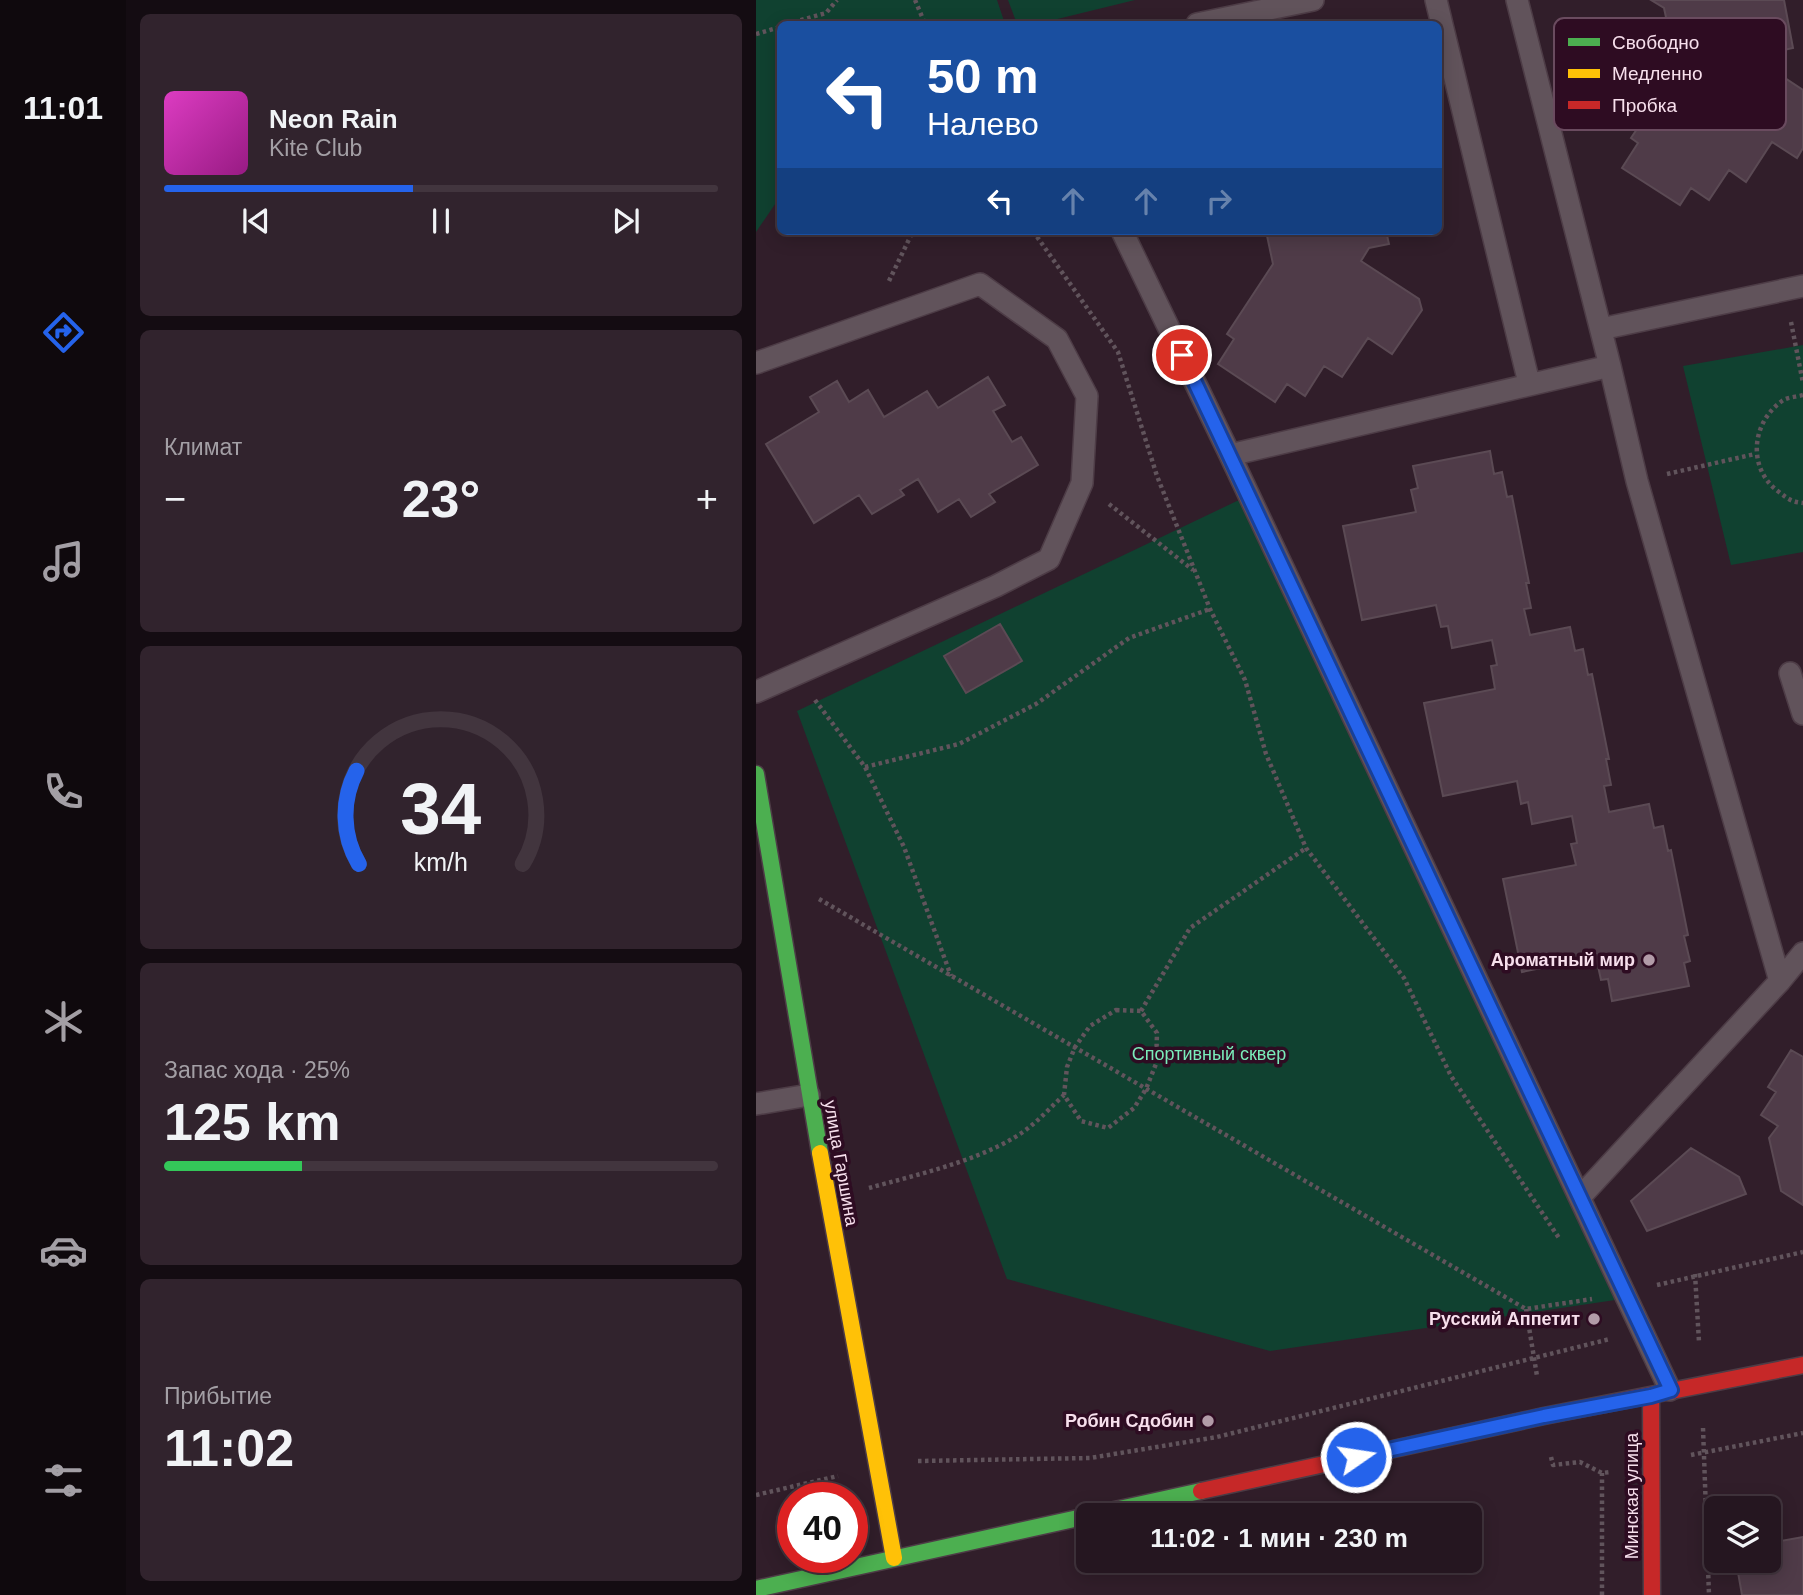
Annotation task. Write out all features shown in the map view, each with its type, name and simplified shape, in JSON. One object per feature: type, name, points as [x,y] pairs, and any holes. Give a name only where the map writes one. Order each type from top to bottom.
[{"type":"street","name":"улица Гаршина","points":[[756,774],[809,1095],[894,1558]]},
{"type":"street","points":[[756,1589],[1544,1416],[1803,1365]]},
{"type":"street","name":"Минская улица","points":[[1652,1595],[1661,1393]]},
{"type":"lane","points":[[1212,21],[1313,0]]},
{"type":"lane","points":[[1436,0],[1441,21]]},
{"type":"lane","points":[[1517,0],[1637,481],[1780,981]]},
{"type":"lane","points":[[1442,25],[1529,383]]},
{"type":"lane","points":[[1124,235],[1581,1196],[1624,1293],[1661,1393]]},
{"type":"lane","points":[[756,363],[980,284],[1057,339],[1087,397],[1082,483],[1049,559],[996,586],[756,692]]},
{"type":"lane","points":[[1601,329],[1794,288]]},
{"type":"lane","points":[[1230,455],[1610,366]]},
{"type":"lane","points":[[1790,673],[1803,714]]},
{"type":"lane","points":[[1581,1196],[1803,953]]},
{"type":"lane","points":[[756,1104],[809,1095]]},
{"type":"path","points":[[798,21],[826,13],[837,0]]},
{"type":"path","points":[[915,0],[924,21]]},
{"type":"path","points":[[756,34],[777,28]]},
{"type":"path","points":[[1036,235],[1118,352],[1157,476],[1210,609],[1245,680],[1266,754],[1306,848],[1404,978],[1451,1076],[1564,1246]]},
{"type":"path","points":[[1794,288],[1803,383]]},
{"type":"path","points":[[1803,395],[1784,400],[1762,422],[1755,454],[1767,484],[1793,502],[1803,503]]},
{"type":"path","points":[[1637,481],[1755,454]]},
{"type":"path","points":[[1082,483],[1194,570]]},
{"type":"path","points":[[865,767],[959,744],[1036,704],[1129,638],[1210,609]]},
{"type":"path","points":[[796,674],[865,767],[904,847],[951,976]]},
{"type":"path","points":[[1141,1011],[1190,928],[1306,848]]},
{"type":"path","points":[[772,872],[1526,1309],[1596,1298],[1590,1287]]},
{"type":"path","points":[[828,1199],[936,1169],[1001,1145],[1031,1126],[1063,1095],[1067,1067],[1075,1047],[1090,1026],[1116,1010],[1141,1011]]},
{"type":"path","points":[[1063,1095],[1080,1121],[1108,1128],[1134,1108],[1156,1064],[1157,1033],[1141,1011]]},
{"type":"path","points":[[911,1461],[1090,1458],[1217,1437],[1617,1337],[1624,1293],[1803,1252]]},
{"type":"path","points":[[1695,1275],[1709,1595]]},
{"type":"path","points":[[1526,1309],[1534,1357]]},
{"type":"path","points":[[1602,1473],[1602,1595]]},
{"type":"green space","points":[[756,0],[997,0],[1004,21],[777,21],[777,201],[756,232]]},
{"type":"green space","points":[[1008,0],[1135,0],[1049,21],[1016,21]]},
{"type":"green space","points":[[1803,345],[1803,552],[1731,565],[1683,366]]},
{"type":"green space","name":"Спортивный сквер","points":[[1239,500],[1622,1299],[1270,1351],[1007,1279],[797,711]]},
{"type":"building","points":[[1651,0],[1784,0],[1793,48],[1786,49],[1786,18],[1666,18],[1664,8]]},
{"type":"building","points":[[1786,79],[1803,90],[1803,148],[1797,158],[1772,142],[1746,182],[1729,170],[1709,200],[1691,188],[1680,205],[1622,168],[1638,143],[1631,138],[1636,130],[1786,130]]},
{"type":"building","points":[[1267,235],[1387,235],[1389,244],[1369,248],[1361,261],[1419,299],[1422,310],[1392,354],[1368,338],[1342,377],[1324,366],[1305,396],[1287,384],[1275,402],[1218,364],[1234,339],[1227,334],[1273,264]]},
{"type":"building","points":[[988,377],[1005,405],[993,411],[1012,442],[1021,437],[1038,465],[989,494],[995,502],[971,517],[959,499],[938,512],[918,479],[900,490],[904,495],[872,514],[859,495],[814,523],[766,444],[819,412],[810,397],[837,381],[849,402],[868,390],[884,417],[927,391],[938,408]]},
{"type":"building","points":[[1490,451],[1494,474],[1502,472],[1507,497],[1512,496],[1529,583],[1526,583],[1531,608],[1524,609],[1530,635],[1570,627],[1575,651],[1583,649],[1588,675],[1592,674],[1609,759],[1606,759],[1611,785],[1604,786],[1609,812],[1649,804],[1654,828],[1663,826],[1668,851],[1671,850],[1688,935],[1684,936],[1690,961],[1684,963],[1689,986],[1612,1001],[1608,979],[1601,980],[1596,957],[1522,972],[1503,879],[1576,865],[1571,844],[1577,843],[1572,816],[1532,824],[1528,802],[1521,804],[1517,781],[1443,796],[1424,703],[1495,689],[1491,666],[1497,665],[1492,640],[1452,648],[1448,626],[1441,627],[1436,605],[1362,620],[1343,526],[1416,512],[1411,490],[1418,488],[1413,466]]},
{"type":"building","points":[[1000,624],[1022,661],[966,693],[944,656]]},
{"type":"building","points":[[1791,1050],[1803,1057],[1803,1205],[1781,1191],[1769,1138],[1778,1126],[1761,1115],[1776,1092],[1768,1087]]},
{"type":"building","points":[[1691,1148],[1739,1177],[1746,1194],[1647,1231],[1631,1201]]},
{"type":"building","points":[[1803,1537],[1803,1595],[1742,1595],[1738,1573],[1781,1573],[1781,1541]]},
{"type":"traffic: fast","points":[[756,774],[820,1153]]},
{"type":"traffic: fast","points":[[756,1589],[1201,1491]]},
{"type":"traffic: slow","points":[[820,1153],[894,1558]]},
{"type":"traffic: jam","points":[[1201,1491],[1544,1416],[1803,1365]]},
{"type":"traffic: jam","points":[[1651,1396],[1652,1595]]},
{"type":"place","name":"Ароматный мир","points":[[1649,960]]},
{"type":"place","name":"Русский Аппетит","points":[[1594,1319]]},
{"type":"place","name":"Робин Сдобин","points":[[1208,1421]]},
{"type":"route","points":[[1182,355],[1671,1390],[1356,1457]]}]
